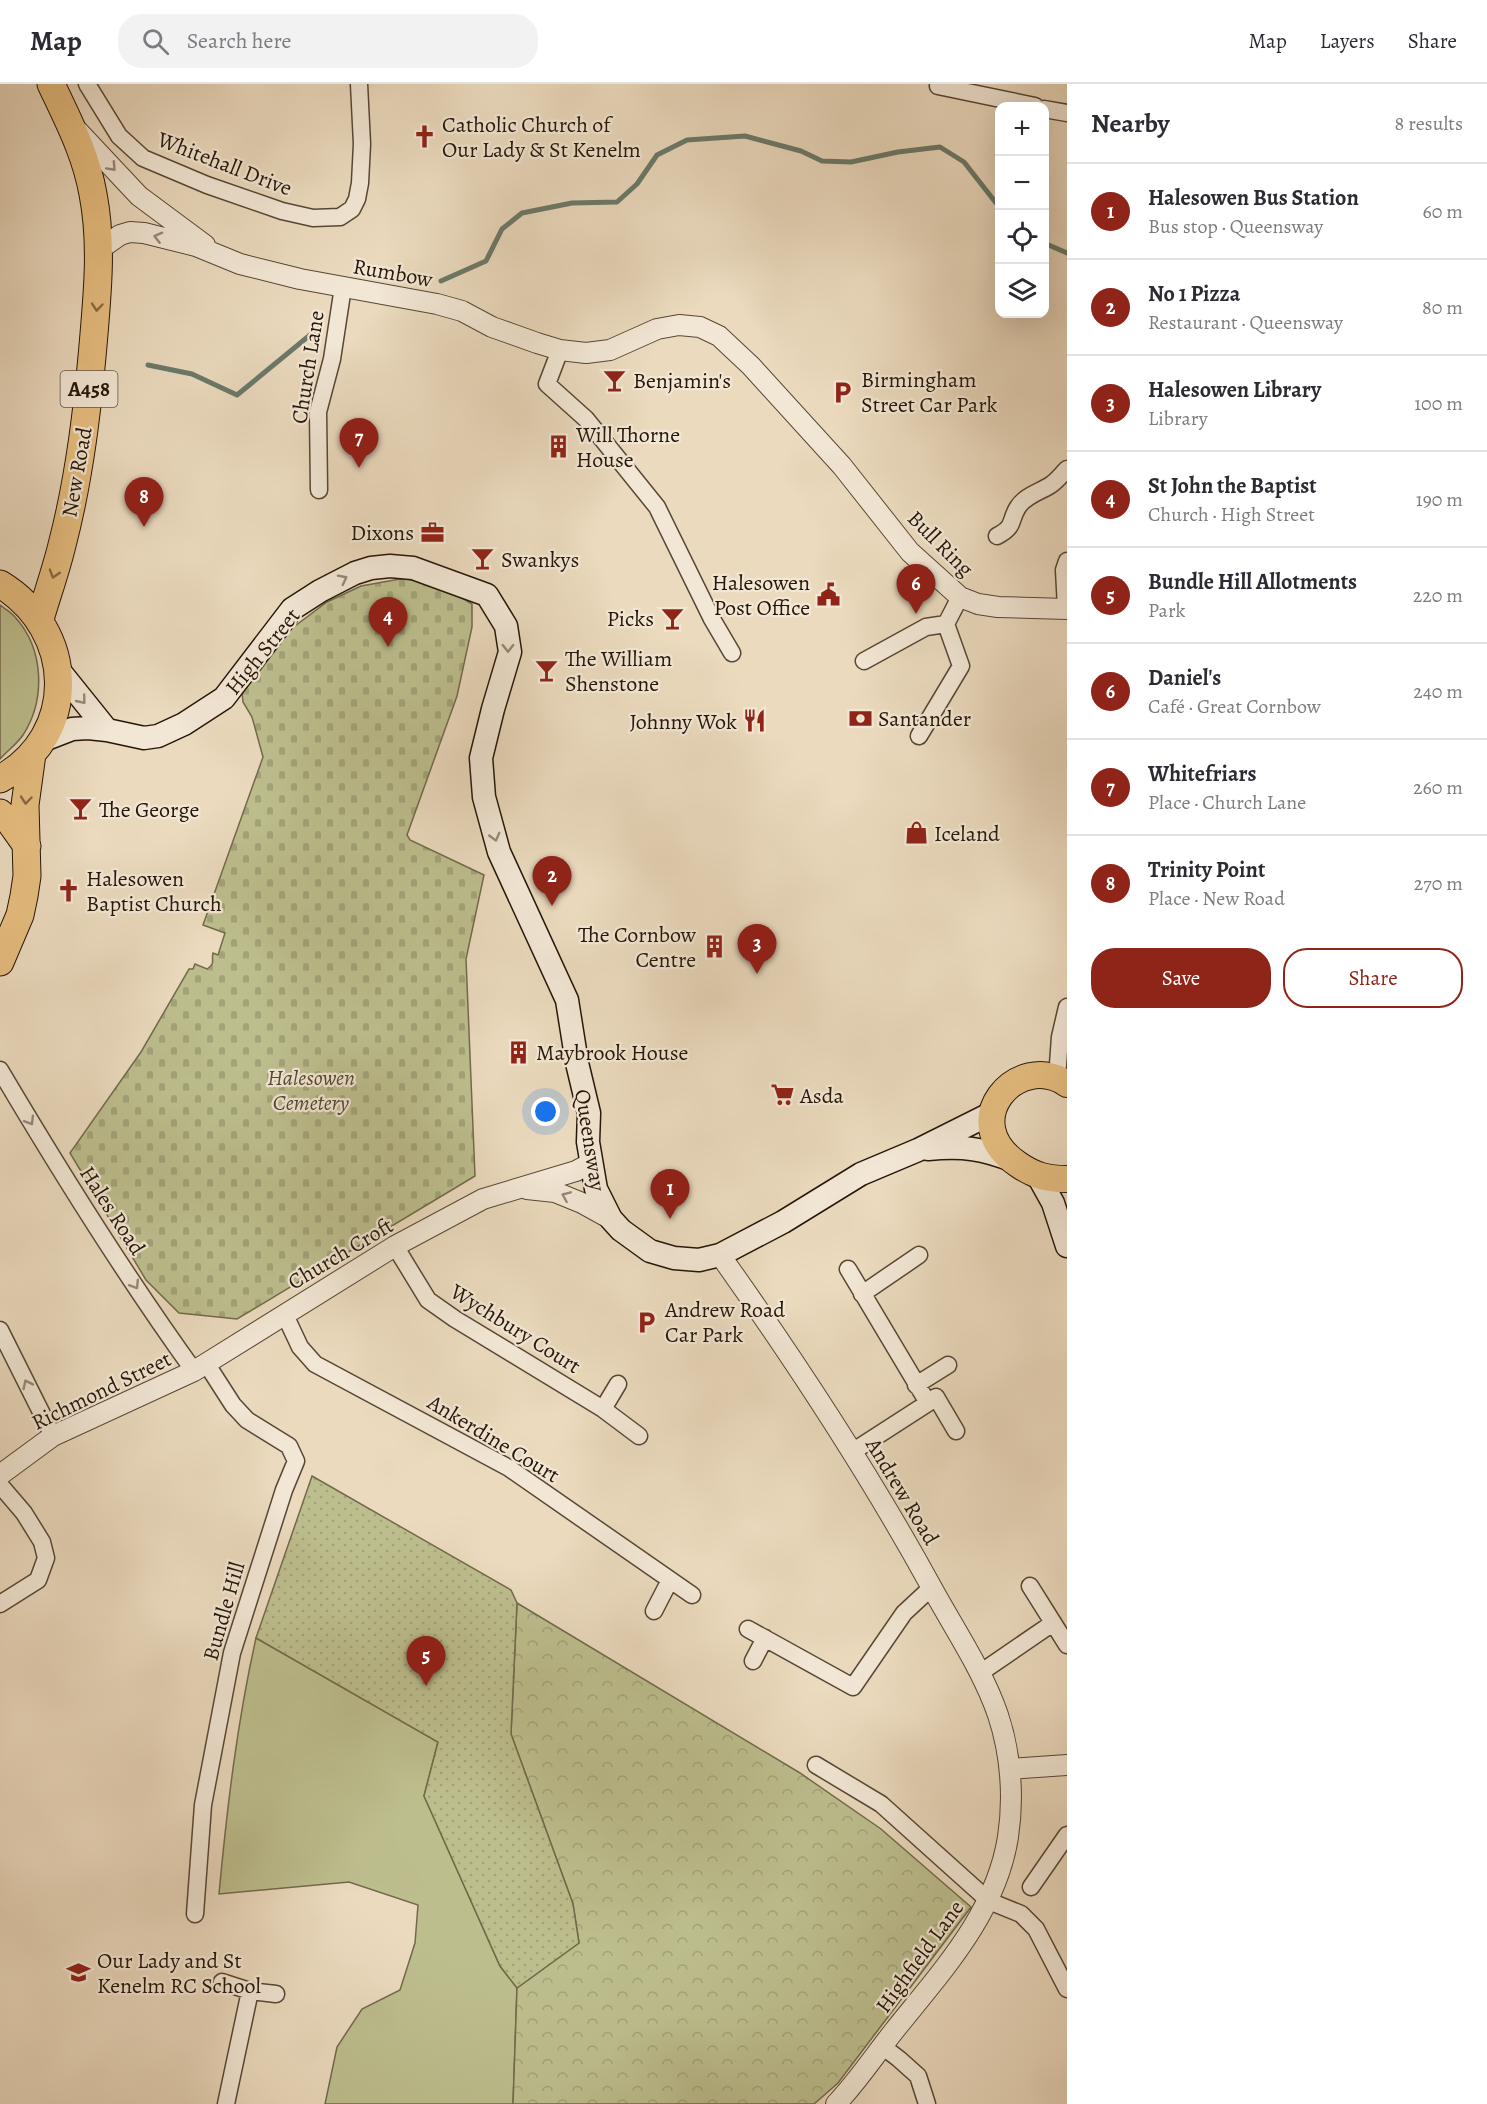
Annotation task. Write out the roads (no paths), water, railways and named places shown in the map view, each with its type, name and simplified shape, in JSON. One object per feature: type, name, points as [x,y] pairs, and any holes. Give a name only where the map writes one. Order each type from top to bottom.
[{"type":"highway","name":"A458","points":[[51,84],[72,125],[83,156],[93,194],[100,249]]},
{"type":"highway","name":"New Road","points":[[39,619],[62,546],[88,408],[100,249]]},
{"type":"highway","points":[[0,584],[18,596],[39,619],[52,643],[58,669],[58,694],[55,710],[37,747],[25,805],[27,876],[24,896],[20,915],[0,962]]},
{"type":"highway","points":[[0,779],[19,766],[37,747]]},
{"type":"highway","points":[[0,813],[10,822],[27,846]]},
{"type":"main road","name":"High Street","points":[[37,747],[72,729],[107,730],[144,738],[158,736],[184,724],[224,698],[292,609],[320,591],[356,573],[371,568],[390,566],[413,568],[487,595]]},
{"type":"main road","name":"Queensway","points":[[487,595],[506,626],[510,652],[481,758],[484,797],[499,852],[567,1000],[577,1063],[589,1113],[588,1142],[596,1189],[611,1219],[621,1230],[650,1251],[674,1258],[699,1260],[720,1255],[783,1222],[861,1174],[918,1150],[992,1113]]},
{"type":"main road","points":[[58,669],[107,730]]},
{"type":"main road","points":[[1057,1079],[1022,1078],[1012,1085],[997,1102],[990,1126],[993,1138],[1014,1161],[1038,1176],[1067,1179]]},
{"type":"main road","name":"Queensway","points":[[918,1150],[969,1148],[993,1152],[1014,1161]]},
{"type":"main road","points":[[1038,1176],[1053,1203],[1067,1246]]},
{"type":"street","name":"Whitehall Drive","points":[[87,84],[119,136],[143,158],[207,185],[282,211],[313,218],[340,217],[352,209],[360,183],[362,144],[359,84]]},
{"type":"street","points":[[938,86],[1016,102]]},
{"type":"street","points":[[1049,110],[1067,113]]},
{"type":"street","name":"Rumbow","points":[[72,125],[139,196],[215,252],[240,264],[343,287],[437,304],[462,311],[492,327],[560,350],[585,353],[610,350],[657,329],[679,325],[700,327],[719,336],[751,366],[818,440]]},
{"type":"street","name":"Rumbow","points":[[100,249],[120,235],[130,232],[215,252]]},
{"type":"street","name":"Church Lane","points":[[319,490],[318,412],[332,359],[343,287]]},
{"type":"street","points":[[560,350],[547,384],[586,419],[657,507],[711,619],[732,653]]},
{"type":"street","name":"Bull Ring","points":[[818,440],[910,552],[960,597],[978,604],[998,607],[1066,609]]},
{"type":"street","points":[[997,536],[1007,531],[1013,522],[1018,506],[1035,492],[1050,485],[1067,470]]},
{"type":"street","points":[[1050,485],[1067,493]]},
{"type":"street","points":[[1066,609],[1064,570],[1067,561]]},
{"type":"street","points":[[919,736],[961,666],[946,624],[960,597]]},
{"type":"street","points":[[864,661],[926,627],[946,624]]},
{"type":"street","points":[[1057,1079],[1060,1038],[1067,1007]]},
{"type":"street","name":"Hales Road","points":[[0,1070],[53,1159],[151,1311],[200,1367]]},
{"type":"street","name":"Church Croft","points":[[200,1367],[395,1246],[483,1199],[576,1171],[591,1163]]},
{"type":"street","name":"Church Croft","points":[[517,1188],[555,1192],[611,1219]]},
{"type":"street","name":"Wychbury Court","points":[[395,1246],[428,1300],[455,1319],[603,1409],[639,1436]]},
{"type":"street","name":"Andrew Road","points":[[720,1255],[764,1317],[913,1551],[980,1673],[998,1716],[1010,1769]]},
{"type":"street","points":[[862,1294],[919,1255]]},
{"type":"street","points":[[848,1269],[928,1403]]},
{"type":"street","name":"Ankerdine Court","points":[[285,1315],[300,1347],[315,1364],[509,1468],[692,1594]]},
{"type":"street","points":[[0,1330],[53,1436]]},
{"type":"street","points":[[916,1385],[948,1365]]},
{"type":"street","name":"Richmond Street","points":[[0,1475],[53,1436],[200,1367]]},
{"type":"street","name":"Bundle Hill","points":[[195,1914],[203,1805],[232,1653],[284,1490],[296,1461],[289,1446],[247,1420],[200,1367]]},
{"type":"street","points":[[603,1409],[618,1384]]},
{"type":"street","points":[[852,1452],[936,1397],[956,1431]]},
{"type":"street","points":[[0,1485],[24,1513],[42,1542],[46,1558],[38,1580],[0,1604]]},
{"type":"street","points":[[654,1611],[670,1580]]},
{"type":"street","points":[[1030,1586],[1067,1645]]},
{"type":"street","points":[[748,1629],[853,1688],[904,1613],[932,1587]]},
{"type":"street","points":[[980,1673],[1053,1623]]},
{"type":"street","points":[[753,1660],[765,1638]]},
{"type":"street","points":[[816,1765],[880,1804],[989,1901],[1021,1914],[1036,1929],[1065,1979]]},
{"type":"street","points":[[1010,1769],[1067,1766]]},
{"type":"street","name":"Highfield Lane","points":[[836,2104],[963,1943],[989,1901],[1001,1869],[1008,1837],[1010,1769]]},
{"type":"street","points":[[1031,1887],[1067,1835]]},
{"type":"street","points":[[222,1982],[276,1994]]},
{"type":"street","points":[[226,2104],[250,1990]]},
{"type":"street","points":[[882,2046],[918,2076],[927,2104]]},
{"type":"waterway","points":[[441,281],[486,261],[502,229],[522,213],[572,203],[617,202],[637,184],[657,155],[687,140],[745,136],[801,151],[822,161],[851,162],[898,152],[940,147],[964,162],[995,202]]},
{"type":"waterway","points":[[1049,245],[1067,253]]},
{"type":"waterway","points":[[148,365],[192,374],[237,395],[321,326]]},
{"type":"place","name":"Catholic Church of Our Lady & St Kenelm","points":[[424,137]]},
{"type":"place","name":"Benjamin's","points":[[615,380]]},
{"type":"place","name":"Birmingham Street Car Park","points":[[843,392]]},
{"type":"place","name":"Will Thorne House","points":[[558,447]]},
{"type":"place","name":"Whitefriars","points":[[359,468]]},
{"type":"place","name":"Trinity Point","points":[[144,527]]},
{"type":"place","name":"Dixons","points":[[432,532]]},
{"type":"place","name":"Swankys","points":[[483,559]]},
{"type":"place","name":"Halesowen Post Office","points":[[828,595]]},
{"type":"place","name":"Daniel's","points":[[916,614]]},
{"type":"place","name":"Picks","points":[[672,618]]},
{"type":"place","name":"St John the Baptist","points":[[388,647]]},
{"type":"place","name":"The William Shenstone","points":[[547,671]]},
{"type":"place","name":"Santander","points":[[860,718]]},
{"type":"place","name":"Johnny Wok","points":[[755,721]]},
{"type":"place","name":"The George","points":[[81,809]]},
{"type":"place","name":"Iceland","points":[[916,833]]},
{"type":"place","name":"Halesowen Baptist Church","points":[[68,891]]},
{"type":"place","name":"No 1 Pizza","points":[[552,906]]},
{"type":"place","name":"The Cornbow Centre","points":[[714,947]]},
{"type":"place","name":"Halesowen Library","points":[[757,974]]},
{"type":"place","name":"Maybrook House","points":[[518,1052]]},
{"type":"place","name":"Asda","points":[[782,1095]]},
{"type":"place","name":"Halesowen Bus Station","points":[[670,1219]]},
{"type":"place","name":"Andrew Road Car Park","points":[[647,1322]]},
{"type":"place","name":"Bundle Hill Allotments","points":[[426,1686]]},
{"type":"place","name":"Our Lady and St Kenelm RC School","points":[[79,1973]]},
{"type":"park label","name":"Halesowen Cemetery","points":[[311,1090]]}]
